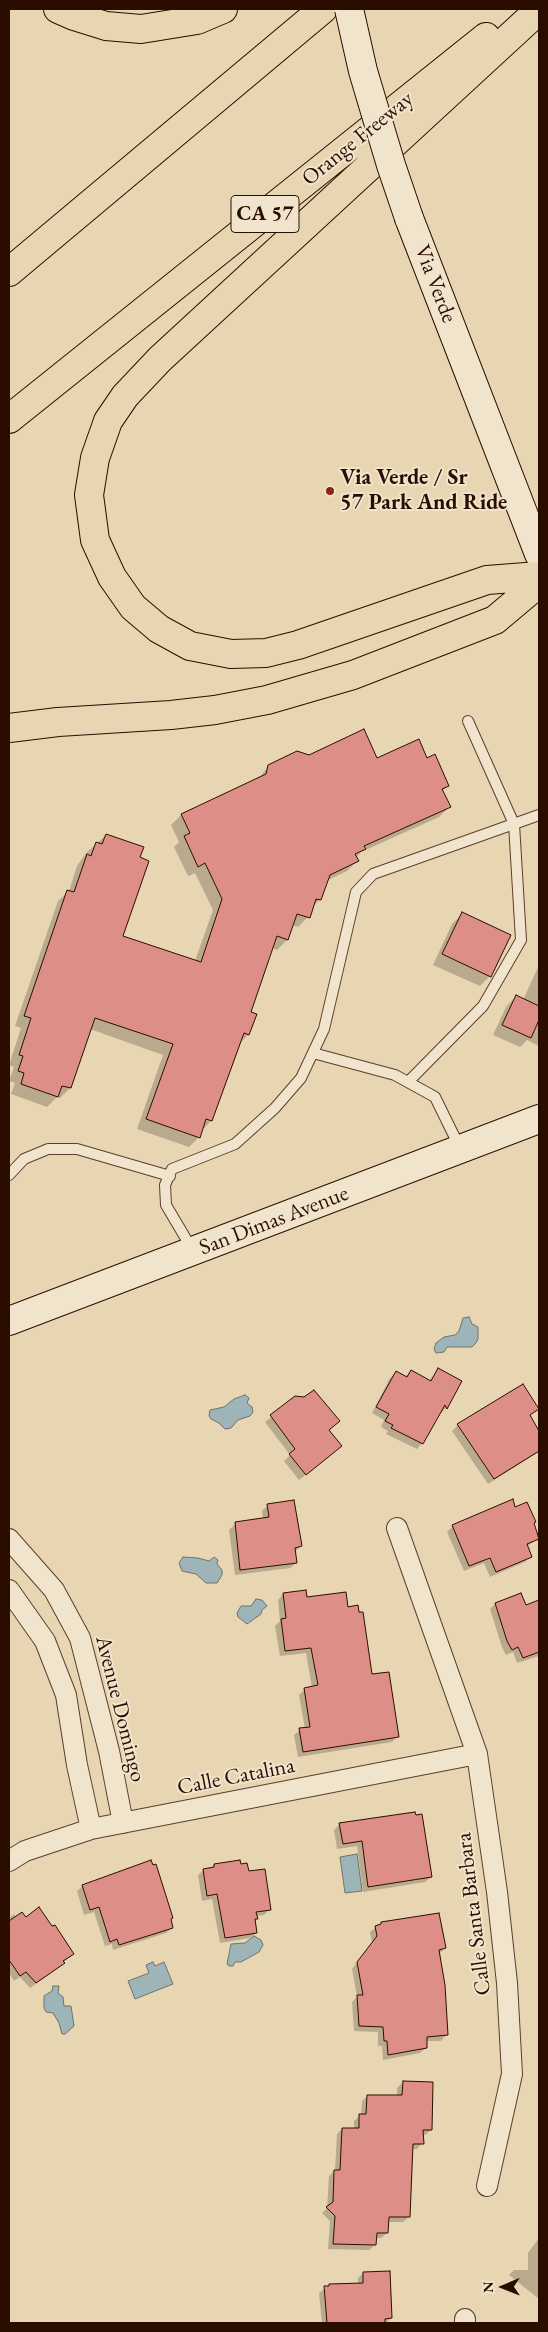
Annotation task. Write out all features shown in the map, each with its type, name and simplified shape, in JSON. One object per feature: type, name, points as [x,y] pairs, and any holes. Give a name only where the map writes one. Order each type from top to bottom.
[{"type":"highway","points":[[58,9],[106,26],[142,29],[197,20],[223,9]]},
{"type":"highway","points":[[9,272],[323,9]]},
{"type":"highway","name":"Orange Freeway","points":[[9,419],[521,9]]},
{"type":"highway","points":[[539,10],[160,359],[125,396],[108,421],[94,458],[89,495],[95,540],[112,577],[133,607],[159,629],[190,646],[231,654],[266,654],[298,645],[487,580],[539,576]]},
{"type":"highway","points":[[9,728],[58,722],[171,715],[215,710],[267,700],[353,675],[495,620],[539,583]]},
{"type":"main road","name":"Via Verde","points":[[350,9],[363,71],[409,218],[539,554]]},
{"type":"main road","name":"San Dimas Avenue","points":[[9,1322],[539,1119]]},
{"type":"street","name":"Calle Santa Barbara","points":[[397,1528],[477,1754],[497,1892],[507,1983],[512,2074],[488,2186]]},
{"type":"street","name":"Avenue Domingo","points":[[9,1539],[54,1590],[80,1638],[109,1751],[123,1823]]},
{"type":"street","points":[[9,1590],[45,1641],[66,1695],[77,1765],[91,1829]]},
{"type":"street","name":"Calle Catalina","points":[[9,1861],[25,1851],[91,1829],[477,1754]]},
{"type":"lane","points":[[408,1082],[482,1006],[521,940],[514,824],[468,721]]},
{"type":"lane","points":[[194,1252],[166,1205],[165,1184],[172,1169],[235,1144],[275,1108],[301,1078],[324,1029],[356,892],[373,874],[539,815]]},
{"type":"lane","points":[[313,1053],[395,1075],[435,1097],[460,1149]]},
{"type":"lane","points":[[9,1175],[24,1158],[48,1148],[77,1149],[170,1176]]},
{"type":"water","points":[[469,1317],[472,1324],[478,1327],[476,1343],[472,1347],[447,1347],[444,1352],[436,1353],[434,1349],[436,1343],[444,1337],[455,1335],[459,1331],[463,1318]]},
{"type":"water","points":[[245,1395],[249,1398],[247,1403],[252,1407],[253,1412],[250,1416],[238,1420],[231,1428],[225,1429],[209,1416],[210,1410],[224,1407],[234,1399]]},
{"type":"water","points":[[183,1557],[209,1561],[214,1557],[218,1560],[217,1564],[222,1570],[222,1575],[217,1583],[206,1583],[196,1574],[182,1571],[179,1563]]},
{"type":"water","points":[[256,1599],[262,1600],[267,1606],[262,1610],[261,1614],[247,1624],[238,1617],[237,1613],[241,1606],[251,1606]]},
{"type":"water","points":[[357,1854],[362,1891],[345,1893],[340,1857]]},
{"type":"water","points":[[254,1936],[261,1940],[263,1945],[259,1952],[241,1962],[235,1962],[233,1966],[229,1966],[227,1964],[231,1944],[245,1943]]},
{"type":"water","points":[[153,1962],[155,1966],[164,1962],[173,1984],[135,1999],[128,1981],[149,1973],[146,1965]]},
{"type":"water","points":[[53,1986],[59,1986],[58,1993],[63,1997],[64,2006],[71,2006],[74,2026],[65,2034],[62,2034],[59,2023],[53,2013],[46,2012],[44,2008],[44,1996],[52,1991]]},
{"type":"building","points":[[364,729],[377,758],[419,739],[427,758],[435,754],[449,786],[442,789],[451,807],[364,846],[366,849],[355,854],[359,861],[330,875],[321,900],[316,899],[310,918],[297,914],[288,940],[277,936],[251,1012],[257,1014],[249,1035],[244,1033],[212,1121],[206,1119],[200,1138],[146,1119],[173,1044],[95,1018],[71,1088],[62,1086],[58,1097],[21,1084],[24,1073],[18,1071],[23,1056],[19,1055],[31,1018],[24,1016],[67,890],[74,892],[87,854],[91,856],[96,842],[102,844],[106,834],[144,847],[140,857],[149,861],[123,936],[201,962],[222,899],[205,863],[198,867],[184,836],[190,833],[181,814],[266,774],[268,765],[297,751],[309,755]]},
{"type":"building","points":[[462,912],[511,935],[491,977],[442,954]]},
{"type":"building","points":[[516,995],[539,1006],[539,1020],[531,1038],[502,1025]]},
{"type":"building","points":[[438,1368],[462,1381],[447,1409],[445,1405],[423,1444],[391,1428],[393,1425],[385,1421],[389,1414],[376,1407],[396,1371],[407,1377],[411,1370],[431,1381]]},
{"type":"building","points":[[523,1384],[539,1409],[530,1415],[539,1431],[539,1451],[494,1479],[457,1424]]},
{"type":"building","points":[[314,1390],[340,1421],[329,1430],[342,1446],[306,1475],[289,1454],[295,1449],[270,1415],[295,1396],[304,1397]]},
{"type":"building","points":[[513,1499],[515,1507],[527,1502],[536,1522],[534,1523],[539,1539],[527,1544],[532,1557],[496,1572],[490,1558],[469,1566],[452,1525]]},
{"type":"building","points":[[294,1500],[302,1546],[295,1548],[297,1563],[240,1570],[235,1522],[269,1517],[267,1504]]},
{"type":"building","points":[[306,1590],[307,1597],[346,1592],[348,1607],[358,1605],[359,1612],[363,1612],[372,1674],[389,1672],[399,1737],[303,1752],[299,1728],[310,1727],[304,1688],[318,1685],[311,1648],[285,1651],[281,1619],[286,1618],[283,1593]]},
{"type":"building","points":[[521,1593],[526,1605],[539,1600],[539,1652],[523,1658],[518,1647],[512,1650],[507,1641],[495,1603]]},
{"type":"building","points":[[415,1812],[416,1815],[422,1814],[432,1877],[368,1887],[362,1841],[343,1844],[339,1823]]},
{"type":"building","points":[[151,1860],[153,1865],[156,1864],[173,1918],[171,1919],[173,1928],[119,1945],[117,1939],[110,1942],[99,1907],[90,1910],[82,1885]]},
{"type":"building","points":[[240,1860],[241,1864],[247,1863],[249,1871],[265,1869],[271,1910],[256,1912],[258,1919],[255,1919],[257,1933],[225,1938],[217,1894],[207,1896],[203,1869],[214,1867],[214,1864]]},
{"type":"building","points":[[39,1907],[52,1926],[55,1925],[74,1954],[63,1961],[65,1963],[36,1983],[26,1972],[20,1976],[9,1960],[9,1921],[22,1912],[26,1917]]},
{"type":"building","points":[[439,1913],[446,1948],[439,1950],[445,1985],[448,2035],[427,2037],[427,2048],[388,2055],[383,2027],[359,2026],[357,1995],[363,1995],[357,1962],[377,1936],[375,1926],[381,1924],[381,1922]]},
{"type":"building","points":[[403,2081],[433,2082],[432,2130],[423,2130],[424,2144],[413,2144],[410,2217],[389,2217],[388,2233],[377,2233],[376,2245],[333,2244],[335,2216],[326,2207],[333,2202],[334,2170],[340,2170],[342,2128],[359,2128],[359,2114],[366,2114],[367,2095],[402,2095]]},
{"type":"building","points":[[390,2271],[392,2318],[385,2319],[385,2323],[327,2323],[324,2286],[329,2286],[329,2284],[363,2283],[363,2272]]},
{"type":"place","name":"Via Verde / Sr 57 Park And Ride","points":[[330,491]]}]
